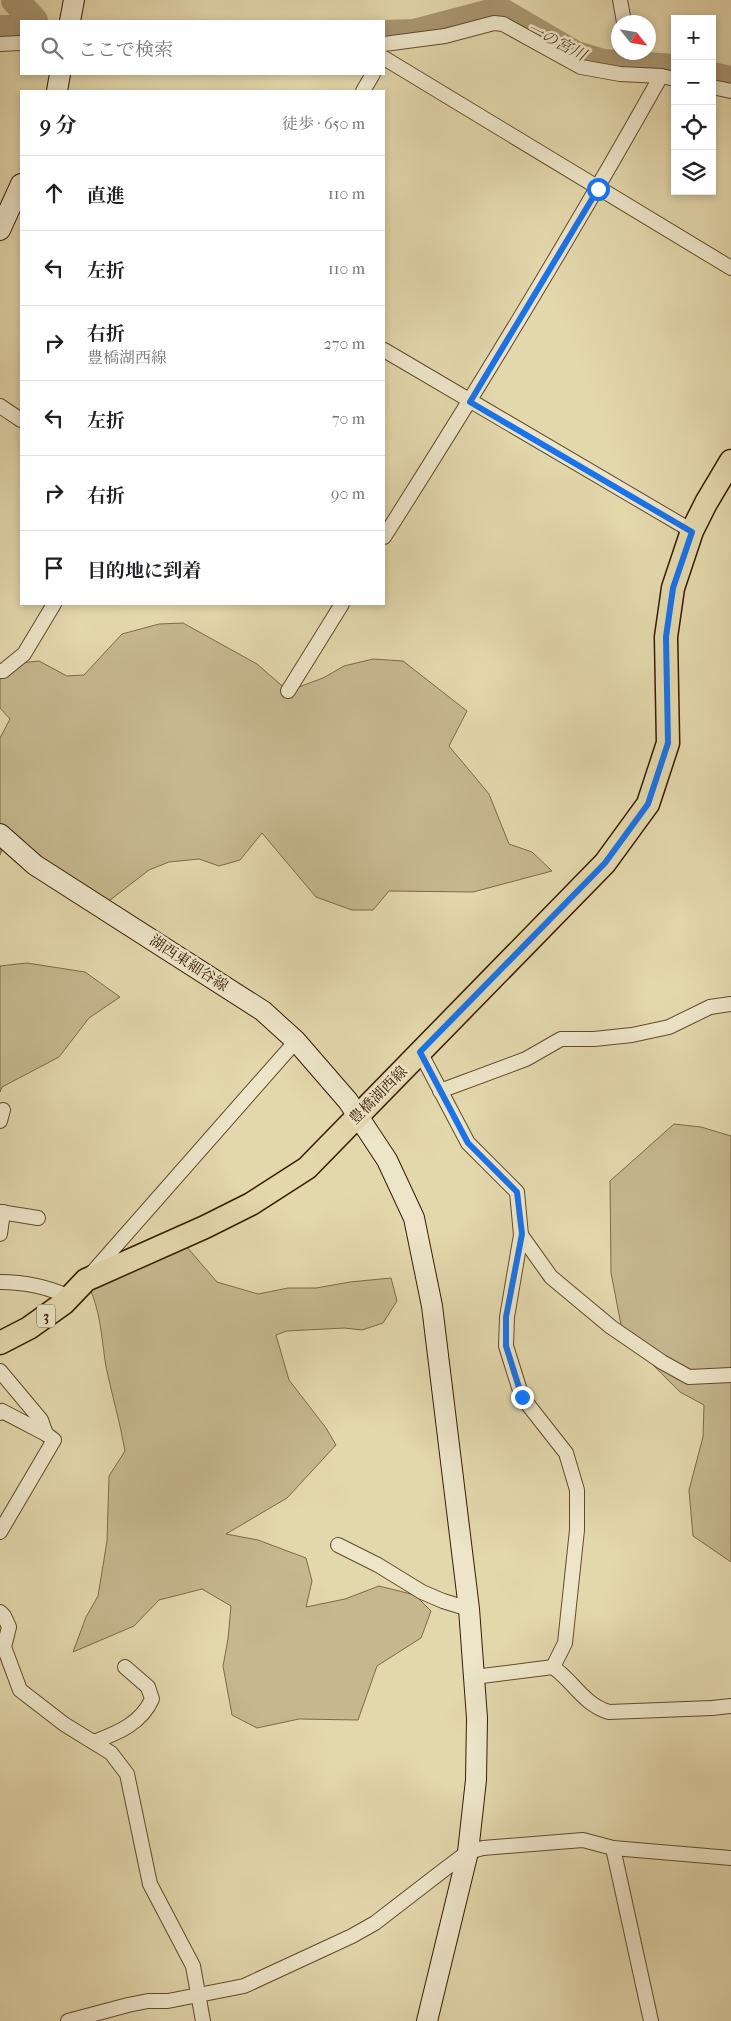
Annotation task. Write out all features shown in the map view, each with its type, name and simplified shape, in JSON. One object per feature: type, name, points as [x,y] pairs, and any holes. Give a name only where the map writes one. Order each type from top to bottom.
[{"type":"main road","name":"豊橋湖西線","points":[[0,1344],[29,1328],[69,1297],[86,1280],[206,1227],[250,1204],[307,1168],[605,863],[648,804],[668,743],[666,637],[673,588],[692,532],[706,503],[731,461]]},
{"type":"street","points":[[70,20],[74,0]]},
{"type":"street","points":[[620,0],[623,15]]},
{"type":"street","points":[[385,536],[470,402],[598,189],[668,77],[620,74],[582,67],[503,24],[494,23],[445,36],[387,43]]},
{"type":"street","points":[[0,44],[20,43]]},
{"type":"street","points":[[385,58],[598,189],[731,268]]},
{"type":"street","points":[[57,90],[60,75]]},
{"type":"street","points":[[364,90],[372,75]]},
{"type":"street","points":[[716,88],[731,91]]},
{"type":"street","points":[[0,230],[20,186]]},
{"type":"street","points":[[385,351],[692,532]]},
{"type":"street","points":[[0,406],[20,419]]},
{"type":"street","points":[[0,672],[24,654],[53,605]]},
{"type":"street","points":[[288,691],[336,606]]},
{"type":"street","name":"湖西東細谷線","points":[[0,834],[35,866],[263,1011],[296,1041],[359,1115],[387,1160],[414,1218],[432,1306],[469,1609],[478,1718],[476,1780],[468,1852],[427,2021]]},
{"type":"street","points":[[440,1091],[526,1059],[561,1039],[594,1039],[632,1035],[669,1027],[710,1007],[731,1004]]},
{"type":"street","points":[[86,1280],[296,1041]]},
{"type":"street","points":[[420,1052],[468,1143],[517,1192],[522,1234],[506,1317],[506,1346],[522,1397],[566,1454],[577,1490],[577,1530],[565,1643],[553,1667]]},
{"type":"street","points":[[0,1234],[2,1212],[38,1218]]},
{"type":"street","points":[[522,1234],[550,1277],[611,1327],[662,1362],[689,1377],[731,1376]]},
{"type":"street","points":[[0,1282],[37,1284],[69,1297]]},
{"type":"street","points":[[0,1371],[41,1420],[46,1434]]},
{"type":"street","points":[[0,1412],[2,1411],[54,1440],[0,1532]]},
{"type":"street","points":[[338,1545],[378,1565],[422,1592],[442,1601],[469,1609]]},
{"type":"street","points":[[0,1612],[4,1616],[9,1628],[4,1647],[20,1690],[64,1724],[110,1753],[127,1774],[150,1884],[193,1966],[203,2021]]},
{"type":"street","points":[[94,1742],[124,1730],[147,1710],[152,1699],[148,1687],[125,1666]]},
{"type":"street","points":[[474,1677],[553,1667],[564,1674],[595,1708],[609,1712],[731,1706]]},
{"type":"street","points":[[68,2021],[109,2016],[148,2001],[168,2001],[244,1986],[352,1936],[375,1923],[468,1852],[483,1848],[583,1840],[613,1848],[731,1858]]},
{"type":"street","points":[[613,1848],[651,2021]]},
{"type":"shaded area","points":[[183,623],[257,664],[288,691],[323,678],[344,666],[373,659],[403,661],[467,711],[449,746],[489,794],[509,844],[532,852],[552,871],[473,892],[389,891],[373,910],[352,910],[316,897],[262,833],[240,860],[219,866],[199,859],[169,862],[149,870],[101,907],[6,841],[0,855],[0,738],[10,719],[0,708],[0,665],[39,661],[67,676],[84,675],[122,634],[159,624]]},
{"type":"shaded area","points":[[27,963],[85,972],[120,997],[89,1018],[59,1057],[2,1087],[0,1092],[0,966]]},
{"type":"shaded area","points":[[674,1124],[701,1127],[731,1136],[731,1562],[693,1536],[689,1490],[703,1437],[704,1405],[680,1392],[623,1335],[611,1273],[610,1181]]},
{"type":"shaded area","points":[[180,1239],[217,1282],[258,1294],[288,1288],[316,1288],[391,1278],[397,1301],[383,1323],[362,1330],[344,1328],[287,1331],[276,1335],[289,1380],[326,1428],[336,1445],[287,1498],[226,1534],[258,1540],[306,1558],[312,1581],[306,1607],[345,1599],[379,1586],[415,1595],[431,1611],[421,1638],[377,1666],[358,1720],[299,1719],[257,1728],[232,1715],[223,1666],[231,1606],[202,1589],[159,1600],[134,1626],[73,1652],[86,1617],[98,1596],[107,1541],[109,1476],[125,1451],[106,1367],[98,1312],[86,1280]]},
{"type":"waterway","name":"一の宮川","points":[[15,0],[33,20]]},
{"type":"waterway","name":"一の宮川","points":[[385,34],[414,33],[486,14],[504,13],[576,55],[603,63],[671,68]]},
{"type":"waterway","points":[[0,29],[20,29]]},
{"type":"waterway","name":"一の宮川","points":[[716,77],[731,80]]},
{"type":"route","points":[[522,1397],[506,1346],[506,1317],[522,1234],[517,1192],[468,1143],[420,1052],[605,863],[648,804],[668,743],[666,637],[673,588],[692,532],[470,402],[598,189]]}]
